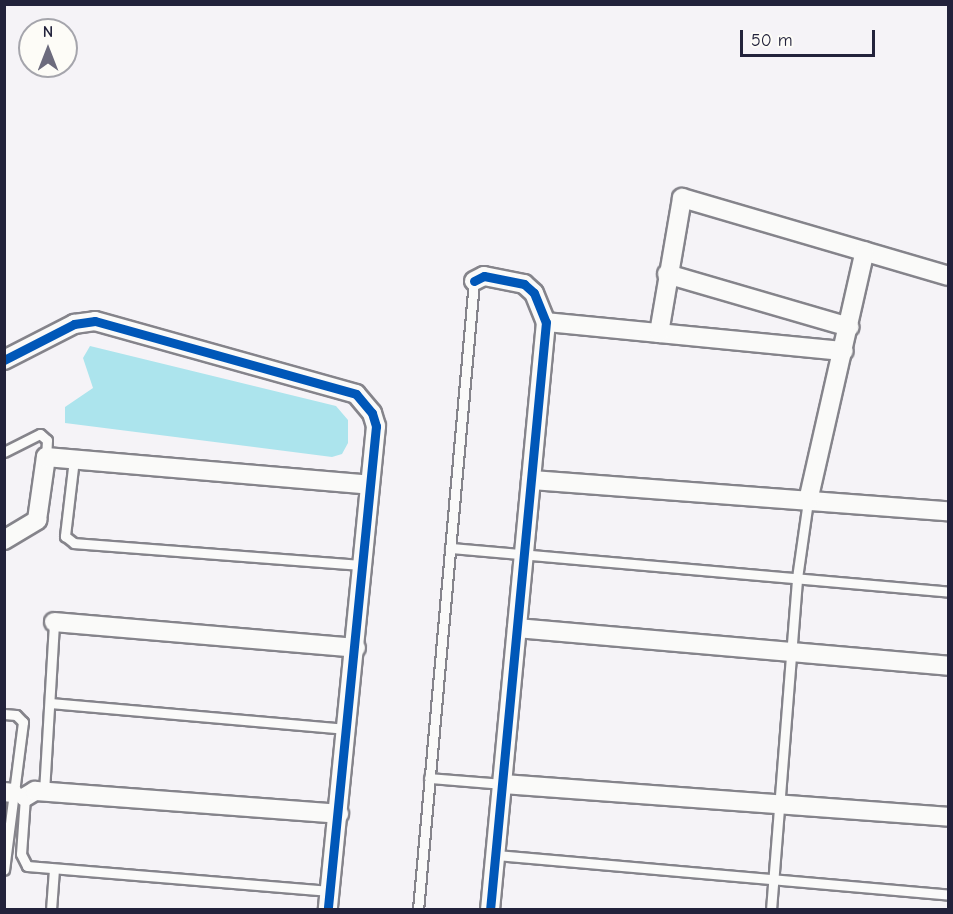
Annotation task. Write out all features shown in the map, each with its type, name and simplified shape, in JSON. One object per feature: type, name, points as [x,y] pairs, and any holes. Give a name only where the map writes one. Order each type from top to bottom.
[{"type":"street","points":[[659,333],[667,274],[682,198],[948,276]]},
{"type":"street","points":[[808,501],[865,251]]},
{"type":"street","points":[[667,274],[849,327]]},
{"type":"street","points":[[474,281],[484,276],[524,284],[534,293],[546,322],[490,909]]},
{"type":"street","points":[[4,360],[74,324],[94,321],[356,394],[363,398],[376,426],[356,648],[328,909]]},
{"type":"street","points":[[546,322],[844,351]]},
{"type":"street","points":[[4,540],[37,520],[46,457],[370,485]]},
{"type":"street","points":[[531,480],[948,511]]},
{"type":"street","points":[[54,622],[356,648]]},
{"type":"street","points":[[517,628],[948,666]]},
{"type":"street","points":[[502,784],[948,818]]},
{"type":"street","points":[[14,794],[44,792],[339,814]]},
{"type":"lane","points":[[418,909],[474,281]]},
{"type":"lane","points":[[4,452],[40,434],[47,440],[46,457]]},
{"type":"lane","points":[[74,459],[65,536],[74,543],[363,565]]},
{"type":"lane","points":[[771,909],[797,578],[808,501]]},
{"type":"lane","points":[[450,548],[948,592]]},
{"type":"lane","points":[[44,792],[54,622]]},
{"type":"lane","points":[[50,703],[347,729]]},
{"type":"lane","points":[[4,714],[16,715],[23,722],[4,870]]},
{"type":"lane","points":[[429,777],[502,784]]},
{"type":"lane","points":[[14,794],[22,861],[27,866],[330,891]]},
{"type":"lane","points":[[495,855],[948,895]]},
{"type":"lane","points":[[51,909],[54,869]]},
{"type":"water","points":[[90,346],[336,406],[348,420],[348,443],[342,454],[332,457],[65,423],[65,407],[93,388],[83,358]]},
{"type":"cycle path","points":[[474,281],[484,276],[524,284],[534,293],[546,322],[490,910]]},
{"type":"cycle path","points":[[4,360],[74,324],[95,321],[356,394],[372,413],[376,426],[328,910]]}]
